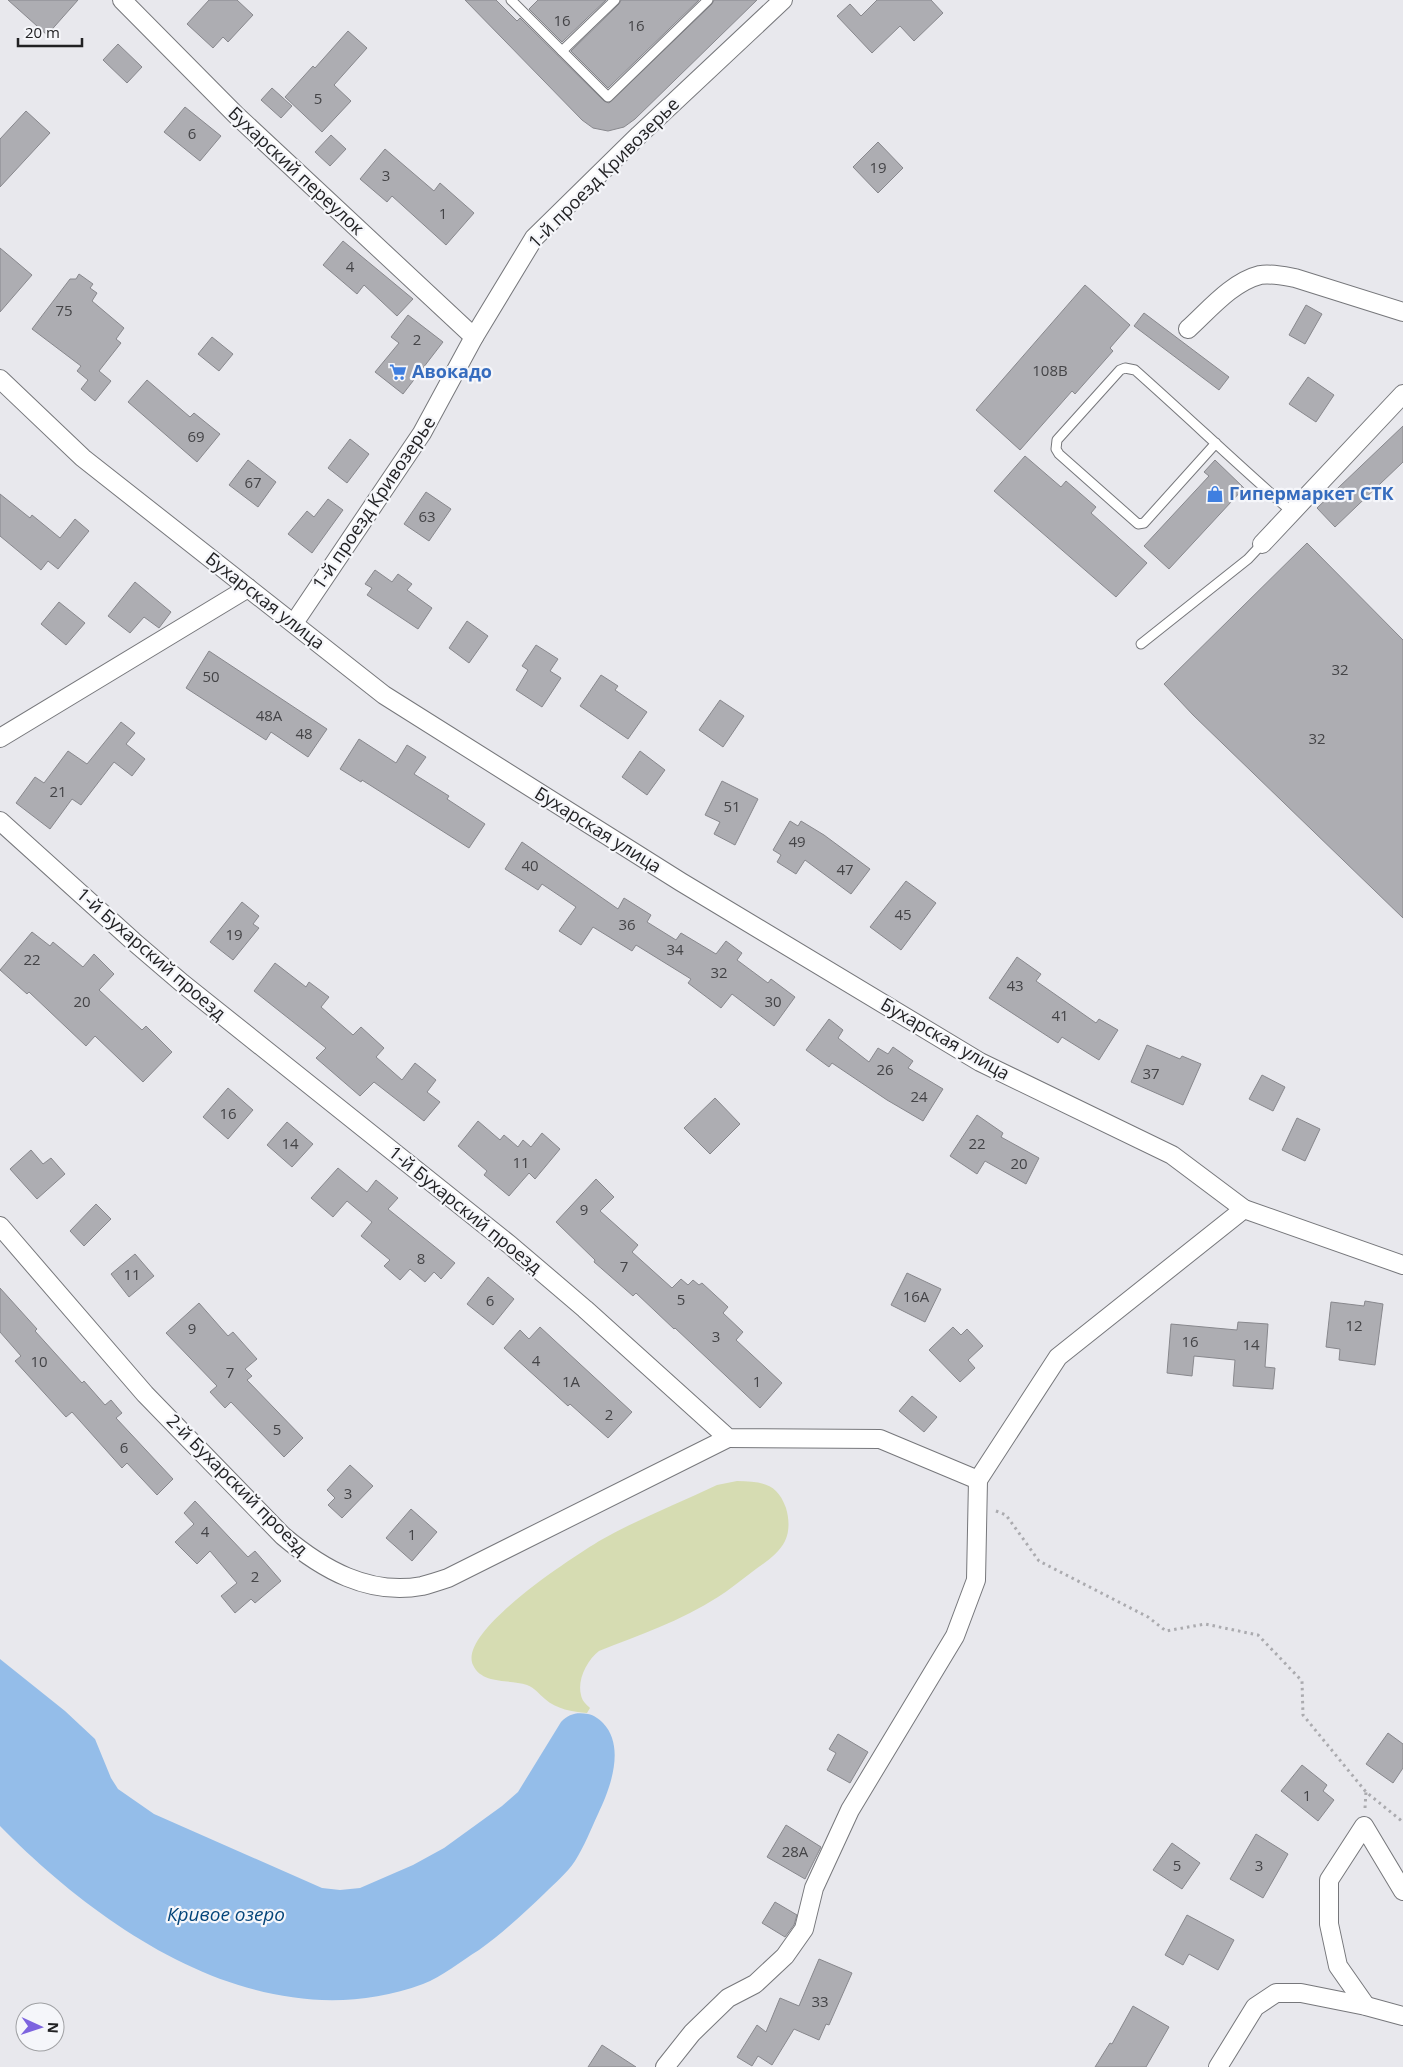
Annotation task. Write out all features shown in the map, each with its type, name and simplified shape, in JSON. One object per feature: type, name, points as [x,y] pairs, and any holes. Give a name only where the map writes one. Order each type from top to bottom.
[{"type":"street","name":"Бухарский переулок","points":[[122,0],[236,115],[474,337]]},
{"type":"street","name":"1-й проезд Кривозерье","points":[[294,623],[404,462],[438,405],[474,337],[534,238],[639,135],[783,0]]},
{"type":"street","points":[[1188,328],[1233,289],[1246,280],[1262,275],[1295,278],[1403,312]]},
{"type":"street","name":"Бухарская улица","points":[[0,379],[83,458],[384,695],[681,882],[980,1062],[1172,1155],[1244,1209],[1403,1265]]},
{"type":"street","points":[[1262,544],[1403,394]]},
{"type":"street","points":[[0,738],[248,588]]},
{"type":"street","name":"1-й Бухарский проезд","points":[[0,820],[182,983],[547,1276],[728,1438]]},
{"type":"street","points":[[665,2067],[692,2033],[728,1998],[756,1984],[785,1956],[804,1929],[814,1888],[850,1810],[954,1636],[976,1580],[978,1480],[1058,1357],[1244,1209]]},
{"type":"street","name":"2-й Бухарский проезд","points":[[0,1226],[145,1394],[283,1536],[305,1554],[330,1570],[360,1583],[393,1588],[422,1586],[448,1578],[728,1438]]},
{"type":"street","points":[[728,1438],[880,1439],[978,1480]]},
{"type":"street","points":[[1366,2006],[1338,1966],[1329,1924],[1329,1880],[1364,1826],[1403,1891]]},
{"type":"street","points":[[1218,2067],[1255,2007],[1276,1993],[1301,1993],[1366,2006],[1403,2016]]},
{"type":"lane","points":[[562,51],[614,0]]},
{"type":"lane","points":[[516,1],[608,97],[708,0]]},
{"type":"lane","points":[[1216,443],[1144,523],[1138,524],[1059,454],[1056,445],[1057,440],[1114,377],[1125,368],[1135,370],[1216,443],[1292,512]]},
{"type":"lane","points":[[1141,644],[1248,559],[1262,544]]},
{"type":"path","points":[[977,1503],[1006,1515],[1039,1561],[1148,1617],[1166,1631],[1205,1624],[1258,1635],[1302,1681],[1304,1715],[1366,1792],[1403,1822]]},
{"type":"path","points":[[1364,1826],[1366,1792]]},
{"type":"green space","points":[[737,1481],[761,1483],[773,1488],[778,1493],[786,1508],[788,1520],[788,1533],[782,1546],[766,1562],[704,1606],[660,1627],[599,1651],[587,1665],[580,1683],[584,1702],[590,1708],[587,1713],[559,1708],[527,1685],[490,1679],[477,1671],[473,1665],[473,1650],[483,1633],[500,1614],[545,1577],[601,1540],[629,1525],[717,1485]]},
{"type":"water","name":"Кривое озеро","points":[[0,1659],[65,1711],[95,1739],[111,1778],[118,1789],[154,1814],[322,1888],[340,1890],[360,1888],[413,1865],[444,1848],[502,1806],[518,1792],[561,1722],[570,1715],[588,1714],[596,1717],[603,1723],[610,1733],[614,1744],[614,1768],[603,1804],[575,1861],[565,1874],[513,1923],[479,1950],[423,1984],[364,1998],[306,1999],[248,1988],[192,1967],[139,1939],[89,1904],[42,1866],[0,1826]]},
{"type":"building","points":[[8,0],[78,0],[47,35]]},
{"type":"building","points":[[209,0],[237,0],[253,15],[228,42],[223,37],[213,48],[187,24]]},
{"type":"building","points":[[465,0],[496,0],[517,21],[520,18],[604,101],[609,103],[714,0],[757,0],[635,119],[624,127],[608,131],[593,128],[582,120]]},
{"type":"building","points":[[538,0],[606,0],[562,42],[529,9]]},
{"type":"building","points":[[621,0],[699,0],[608,88],[571,51]]},
{"type":"building","points":[[877,0],[931,0],[943,13],[914,41],[900,26],[872,53],[837,16],[850,4],[861,16]]},
{"type":"building","points":[[348,31],[367,48],[334,85],[351,101],[322,132],[285,97],[313,66],[315,68]]},
{"type":"building","points":[[118,44],[142,67],[127,83],[103,60]]},
{"type":"building","points":[[272,88],[292,106],[281,118],[261,100]]},
{"type":"building","points":[[185,107],[221,136],[200,161],[164,132]]},
{"type":"building","points":[[26,111],[50,133],[0,187],[0,139]]},
{"type":"building","points":[[331,135],[346,149],[330,166],[315,152]]},
{"type":"building","points":[[878,142],[903,168],[878,193],[853,167]]},
{"type":"building","points":[[385,149],[434,191],[440,183],[474,213],[446,245],[392,196],[387,202],[360,179]]},
{"type":"building","points":[[343,241],[413,299],[397,316],[364,285],[357,294],[323,265]]},
{"type":"building","points":[[0,248],[32,275],[0,312]]},
{"type":"building","points":[[79,274],[93,284],[90,288],[97,293],[92,301],[124,328],[116,339],[121,343],[99,371],[111,381],[95,401],[81,389],[88,380],[77,371],[81,366],[32,329],[70,279],[76,279]]},
{"type":"building","points":[[1085,285],[1130,325],[1110,348],[1113,351],[1075,394],[1072,391],[1020,450],[976,410]]},
{"type":"building","points":[[1306,305],[1322,314],[1305,344],[1289,335]]},
{"type":"building","points":[[1144,313],[1229,377],[1219,390],[1134,326]]},
{"type":"building","points":[[408,315],[443,342],[403,394],[375,372],[399,343],[391,337]]},
{"type":"building","points":[[212,337],[233,354],[219,371],[198,354]]},
{"type":"building","points":[[1308,377],[1334,395],[1316,422],[1289,404]]},
{"type":"building","points":[[147,380],[190,417],[194,413],[220,434],[197,462],[128,402]]},
{"type":"building","points":[[1403,426],[1403,462],[1335,527],[1317,508]]},
{"type":"building","points":[[350,439],[369,454],[347,483],[328,468]]},
{"type":"building","points":[[1025,456],[1061,487],[1066,481],[1096,507],[1091,513],[1147,563],[1116,597],[994,491]]},
{"type":"building","points":[[248,460],[276,482],[258,507],[229,485]]},
{"type":"building","points":[[1215,460],[1244,488],[1169,569],[1144,546],[1209,476],[1204,472]]},
{"type":"building","points":[[426,492],[451,509],[429,541],[404,524]]},
{"type":"building","points":[[0,494],[30,518],[32,515],[60,538],[75,519],[89,531],[58,569],[48,561],[41,570],[0,536]]},
{"type":"building","points":[[328,499],[343,510],[312,553],[288,534],[307,511],[314,517]]},
{"type":"building","points":[[1307,543],[1403,640],[1403,918],[1193,715],[1164,684]]},
{"type":"building","points":[[375,570],[392,582],[398,574],[412,584],[407,590],[432,608],[418,629],[367,595],[372,588],[365,584]]},
{"type":"building","points":[[135,582],[171,612],[159,628],[144,617],[130,633],[108,616]]},
{"type":"building","points":[[59,602],[85,623],[66,645],[41,624]]},
{"type":"building","points":[[467,621],[488,636],[469,663],[449,648]]},
{"type":"building","points":[[536,645],[558,659],[550,671],[561,678],[542,707],[516,690],[528,670],[522,666]]},
{"type":"building","points":[[209,651],[327,729],[308,757],[271,732],[266,740],[186,688]]},
{"type":"building","points":[[601,675],[618,686],[615,690],[647,712],[628,739],[580,706]]},
{"type":"building","points":[[720,700],[744,716],[723,747],[699,730]]},
{"type":"building","points":[[121,722],[135,733],[126,744],[145,759],[132,776],[114,762],[81,805],[72,799],[50,829],[16,803],[35,777],[44,783],[68,751],[87,764]]},
{"type":"building","points":[[359,739],[396,763],[407,745],[426,757],[414,774],[449,796],[447,799],[485,824],[469,848],[362,780],[361,782],[340,769]]},
{"type":"building","points":[[640,751],[665,770],[647,795],[622,777]]},
{"type":"building","points":[[722,781],[758,799],[735,845],[714,834],[720,822],[705,815]]},
{"type":"building","points":[[790,821],[798,826],[801,821],[824,835],[870,869],[851,894],[805,860],[796,874],[777,862],[781,855],[773,850]]},
{"type":"building","points":[[522,842],[618,909],[624,898],[651,915],[647,922],[676,940],[681,933],[716,954],[726,941],[742,953],[737,960],[768,983],[771,979],[795,997],[774,1026],[732,994],[721,1008],[688,983],[691,979],[636,945],[632,951],[593,927],[581,945],[559,931],[576,907],[542,884],[538,890],[505,869]]},
{"type":"building","points":[[906,881],[936,903],[901,950],[870,927]]},
{"type":"building","points":[[242,902],[259,916],[253,924],[259,928],[233,960],[210,942]]},
{"type":"building","points":[[32,932],[50,946],[53,942],[83,967],[94,954],[114,974],[99,990],[142,1030],[146,1026],[172,1052],[143,1082],[95,1036],[86,1046],[29,992],[27,994],[0,970]]},
{"type":"building","points":[[1017,957],[1041,974],[1036,981],[1096,1023],[1099,1019],[1118,1030],[1099,1060],[1062,1037],[1058,1043],[989,998]]},
{"type":"building","points":[[275,963],[306,987],[309,982],[329,997],[321,1007],[353,1035],[361,1027],[384,1048],[376,1057],[402,1080],[415,1063],[436,1080],[427,1092],[440,1102],[424,1121],[374,1082],[360,1096],[316,1058],[326,1048],[254,991]]},
{"type":"building","points":[[829,1019],[843,1030],[838,1038],[869,1062],[878,1048],[888,1054],[893,1047],[913,1061],[908,1068],[943,1089],[923,1121],[887,1100],[832,1063],[829,1067],[806,1050]]},
{"type":"building","points":[[1147,1045],[1180,1059],[1182,1056],[1201,1064],[1183,1105],[1131,1082]]},
{"type":"building","points":[[1262,1075],[1285,1087],[1273,1111],[1249,1099]]},
{"type":"building","points":[[228,1088],[253,1110],[228,1139],[203,1117]]},
{"type":"building","points":[[715,1098],[740,1124],[710,1154],[684,1128]]},
{"type":"building","points":[[977,1115],[1003,1133],[1001,1137],[1039,1158],[1026,1184],[985,1161],[977,1174],[950,1156]]},
{"type":"building","points":[[1297,1118],[1320,1129],[1305,1161],[1282,1150]]},
{"type":"building","points":[[478,1121],[500,1140],[504,1135],[518,1147],[523,1140],[531,1147],[542,1133],[560,1149],[535,1179],[529,1173],[509,1196],[484,1175],[487,1171],[458,1146]]},
{"type":"building","points":[[287,1122],[313,1144],[292,1167],[267,1145]]},
{"type":"building","points":[[31,1150],[43,1164],[51,1158],[65,1174],[37,1199],[10,1169]]},
{"type":"building","points":[[338,1168],[367,1192],[376,1180],[398,1198],[388,1209],[455,1263],[441,1279],[434,1272],[425,1282],[410,1269],[400,1280],[384,1266],[390,1260],[361,1236],[372,1222],[347,1201],[333,1217],[311,1198]]},
{"type":"building","points":[[596,1179],[614,1197],[600,1211],[638,1245],[632,1252],[672,1288],[681,1279],[688,1285],[693,1280],[699,1285],[702,1283],[728,1307],[723,1313],[743,1332],[736,1340],[782,1383],[760,1408],[636,1293],[633,1296],[594,1262],[595,1260],[556,1222]]},
{"type":"building","points":[[96,1204],[111,1219],[84,1246],[70,1231]]},
{"type":"building","points":[[135,1254],[154,1276],[129,1297],[111,1274]]},
{"type":"building","points":[[907,1273],[941,1289],[925,1322],[891,1305]]},
{"type":"building","points":[[488,1277],[514,1299],[493,1325],[467,1304]]},
{"type":"building","points":[[0,1288],[37,1329],[35,1331],[82,1383],[84,1381],[105,1405],[111,1400],[122,1413],[116,1418],[173,1479],[157,1495],[127,1463],[122,1468],[72,1412],[66,1417],[15,1361],[21,1356],[0,1332]]},
{"type":"building","points":[[1365,1301],[1383,1304],[1375,1365],[1339,1360],[1340,1349],[1326,1347],[1331,1302],[1364,1306]]},
{"type":"building","points":[[199,1303],[228,1336],[233,1332],[257,1359],[245,1369],[252,1376],[247,1380],[303,1438],[284,1457],[231,1402],[225,1408],[210,1392],[217,1386],[166,1333]]},
{"type":"building","points":[[1238,1322],[1268,1324],[1265,1367],[1275,1368],[1273,1389],[1233,1386],[1235,1360],[1194,1356],[1192,1376],[1167,1373],[1171,1324],[1237,1330]]},
{"type":"building","points":[[540,1327],[632,1412],[608,1438],[570,1404],[568,1406],[504,1348],[520,1330],[529,1339]]},
{"type":"building","points":[[953,1327],[961,1335],[967,1329],[983,1346],[968,1360],[975,1368],[960,1382],[929,1350]]},
{"type":"building","points":[[912,1396],[937,1417],[924,1432],[899,1411]]},
{"type":"building","points":[[350,1465],[373,1486],[342,1518],[328,1505],[335,1498],[327,1490]]},
{"type":"building","points":[[195,1501],[248,1557],[255,1551],[281,1581],[255,1603],[251,1599],[235,1613],[221,1596],[237,1583],[210,1551],[197,1564],[175,1542],[194,1524],[184,1513]]},
{"type":"building","points":[[411,1509],[437,1532],[412,1561],[386,1538]]},
{"type":"building","points":[[1388,1733],[1403,1744],[1403,1768],[1393,1783],[1366,1764]]},
{"type":"building","points":[[838,1734],[868,1752],[850,1783],[827,1770],[836,1753],[829,1749]]},
{"type":"building","points":[[1302,1765],[1327,1785],[1323,1791],[1334,1800],[1318,1821],[1281,1791]]},
{"type":"building","points":[[786,1825],[821,1847],[805,1879],[767,1857]]},
{"type":"building","points":[[1256,1834],[1288,1854],[1263,1898],[1230,1879]]},
{"type":"building","points":[[1172,1843],[1200,1863],[1182,1889],[1153,1870]]},
{"type":"building","points":[[775,1902],[797,1915],[794,1925],[785,1937],[762,1923]]},
{"type":"building","points":[[1187,1915],[1234,1940],[1218,1970],[1189,1954],[1183,1965],[1165,1955]]},
{"type":"building","points":[[819,1959],[852,1973],[829,2025],[826,2024],[819,2040],[794,2029],[772,2065],[758,2056],[752,2066],[737,2057],[757,2025],[766,2032],[780,1998],[799,2006]]},
{"type":"building","points":[[1133,2006],[1169,2027],[1146,2067],[1095,2067],[1110,2043],[1112,2044]]},
{"type":"building","points":[[602,2045],[636,2067],[588,2067]]},
{"type":"place","name":"Авокадо","points":[[398,372]]},
{"type":"place","name":"Гипермаркет СТК","points":[[1215,494]]}]
